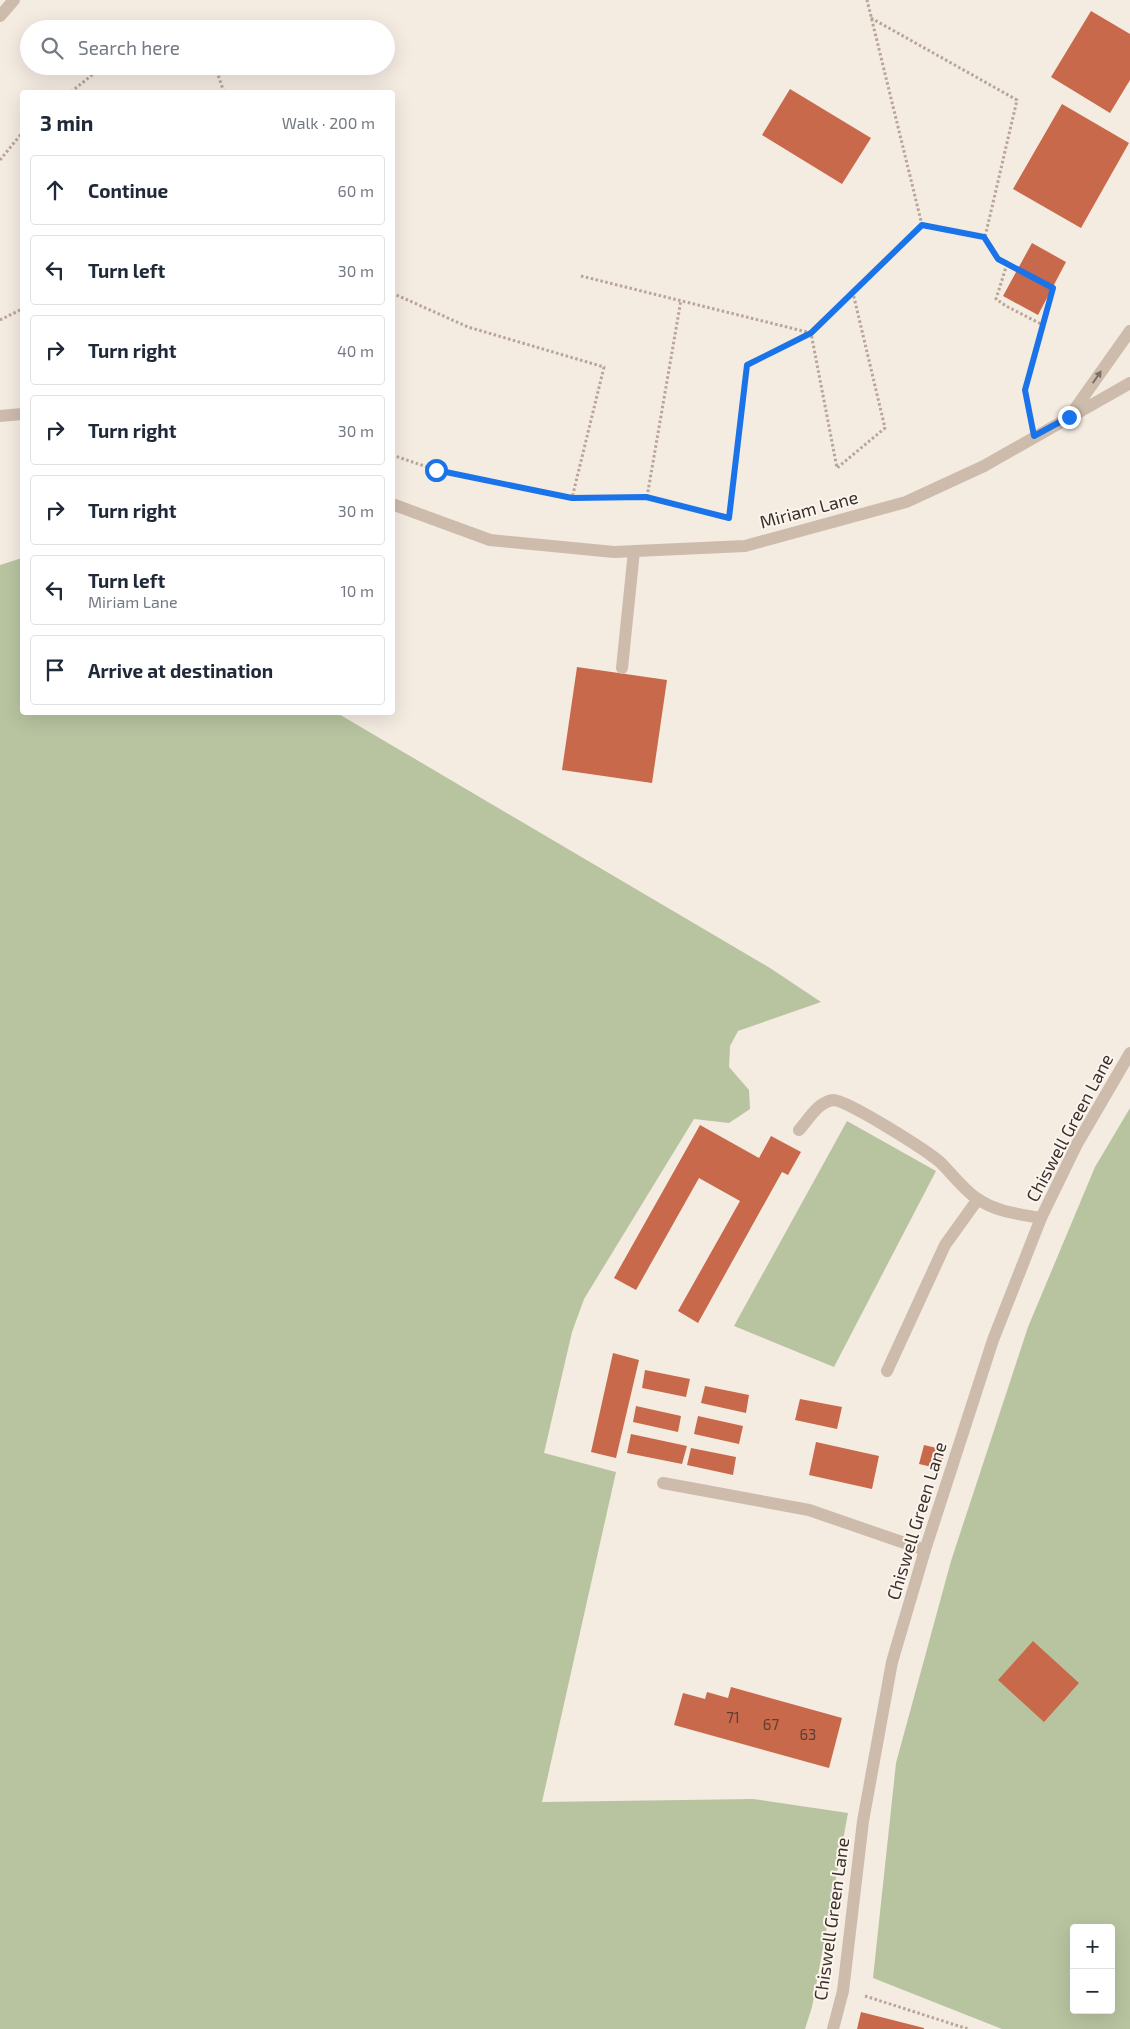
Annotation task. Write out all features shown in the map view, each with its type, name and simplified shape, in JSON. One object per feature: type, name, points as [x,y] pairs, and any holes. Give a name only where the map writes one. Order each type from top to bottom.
[{"type":"street","points":[[0,16],[14,0]]},
{"type":"street","points":[[1069,417],[1130,331]]},
{"type":"street","name":"Miriam Lane","points":[[395,505],[490,540],[614,552],[745,546],[898,504],[984,466],[1130,383]]},
{"type":"street","points":[[0,416],[20,414]]},
{"type":"street","points":[[622,668],[634,551]]},
{"type":"street","name":"Chiswell Green Lane","points":[[834,2029],[843,1990],[863,1821],[890,1671],[925,1550],[993,1340],[1041,1218],[1077,1144],[1130,1053]]},
{"type":"street","points":[[799,1130],[822,1103],[835,1100],[854,1106],[940,1162],[960,1185],[978,1199],[1002,1211],[1041,1218]]},
{"type":"street","points":[[887,1371],[945,1246],[978,1199]]},
{"type":"street","points":[[663,1483],[809,1510],[925,1550]]},
{"type":"path","points":[[867,0],[922,225]]},
{"type":"path","points":[[870,17],[1017,100],[984,237],[998,259],[1053,288],[1025,390],[1034,436]]},
{"type":"path","points":[[73,90],[92,75]]},
{"type":"path","points":[[218,75],[223,90]]},
{"type":"path","points":[[0,160],[20,135]]},
{"type":"path","points":[[922,225],[984,237]]},
{"type":"path","points":[[395,456],[436,470],[572,498],[646,497],[729,518],[747,365],[811,333],[922,225]]},
{"type":"path","points":[[1008,264],[996,298],[1006,306],[1043,325]]},
{"type":"path","points":[[581,276],[811,333]]},
{"type":"path","points":[[811,333],[837,468],[885,428],[853,292]]},
{"type":"path","points":[[395,294],[468,327],[604,367],[572,498]]},
{"type":"path","points":[[646,497],[682,300]]},
{"type":"path","points":[[0,320],[20,310]]},
{"type":"path","points":[[843,1990],[968,2029]]},
{"type":"green space","points":[[20,559],[20,715],[340,715],[770,968],[821,1002],[738,1031],[730,1046],[729,1067],[749,1090],[750,1109],[729,1123],[694,1119],[584,1299],[572,1332],[544,1453],[616,1472],[542,1802],[753,1799],[848,1813],[812,2007],[805,2029],[0,2029],[0,565]]},
{"type":"green space","points":[[1130,1108],[1130,2029],[1002,2029],[873,1978],[896,1763],[951,1561],[1028,1327],[1095,1167]]},
{"type":"green space","points":[[847,1121],[936,1171],[834,1367],[734,1326]]},
{"type":"building","points":[[1091,11],[1130,34],[1130,80],[1110,113],[1051,77]]},
{"type":"building","points":[[790,89],[871,138],[842,184],[762,135]]},
{"type":"building","points":[[1062,104],[1129,143],[1081,228],[1013,189]]},
{"type":"building","points":[[1032,243],[1066,262],[1038,315],[1003,296]]},
{"type":"building","points":[[577,667],[667,680],[652,783],[562,770]]},
{"type":"building","points":[[700,1125],[759,1158],[771,1136],[801,1152],[788,1175],[782,1172],[698,1323],[678,1311],[740,1201],[699,1178],[636,1290],[614,1278]]},
{"type":"building","points":[[613,1353],[639,1360],[616,1458],[591,1452]]},
{"type":"building","points":[[645,1370],[690,1379],[686,1397],[642,1388]]},
{"type":"building","points":[[705,1386],[749,1395],[746,1413],[701,1403]]},
{"type":"building","points":[[800,1399],[842,1407],[837,1429],[795,1420]]},
{"type":"building","points":[[636,1406],[681,1416],[678,1432],[633,1422]]},
{"type":"building","points":[[698,1416],[743,1426],[739,1444],[694,1434]]},
{"type":"building","points":[[631,1434],[687,1446],[682,1464],[627,1453]]},
{"type":"building","points":[[816,1442],[879,1456],[872,1489],[809,1475]]},
{"type":"building","points":[[924,1445],[945,1450],[941,1469],[919,1464]]},
{"type":"building","points":[[691,1448],[736,1457],[733,1475],[687,1465]]},
{"type":"building","points":[[1033,1641],[1079,1683],[1044,1722],[998,1680]]},
{"type":"building","points":[[731,1687],[842,1718],[829,1768],[674,1725],[683,1693],[705,1699],[707,1692],[728,1698]]},
{"type":"building","points":[[861,2012],[924,2028],[924,2029],[857,2029]]},
{"type":"route","points":[[436,470],[572,498],[646,497],[729,518],[747,365],[811,333],[922,225],[984,237],[998,259],[1053,288],[1025,390],[1034,436],[1069,417]]}]
